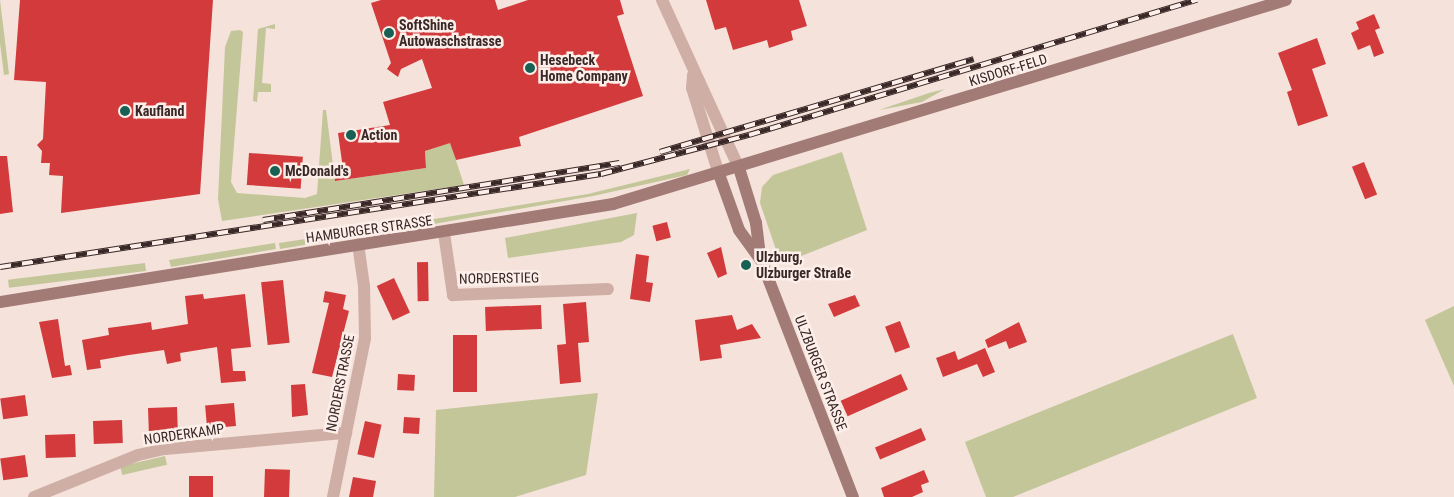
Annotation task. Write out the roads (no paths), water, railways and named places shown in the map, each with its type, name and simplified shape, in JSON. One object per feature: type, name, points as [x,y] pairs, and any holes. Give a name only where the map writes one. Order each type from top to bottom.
[{"type":"main road","name":"KISDORF-FELD","points":[[739,168],[1286,0]]},
{"type":"main road","name":"HAMBURGER STRASSE","points":[[0,302],[358,244],[444,233],[613,204],[739,168]]},
{"type":"main road","name":"ULZBURGER STRASSE","points":[[739,168],[756,224],[761,260],[853,497]]},
{"type":"main road","name":"ULZBURGER STRASSE","points":[[719,174],[740,230],[761,260]]},
{"type":"street","points":[[662,0],[693,74],[720,124],[739,168]]},
{"type":"street","points":[[693,74],[692,88],[719,174]]},
{"type":"street","name":"NORDERSTIEG","points":[[444,233],[453,295],[608,289]]},
{"type":"street","name":"NORDERSTRASSE","points":[[332,497],[365,338],[364,286],[358,244]]},
{"type":"street","name":"NORDERKAMP","points":[[34,497],[138,456],[165,449],[346,433]]},
{"type":"railway","points":[[0,267],[601,174],[749,135],[1197,0]]},
{"type":"railway","points":[[660,152],[974,59]]},
{"type":"railway","points":[[263,220],[619,163]]},
{"type":"place","name":"SoftShine Autowaschstrasse","points":[[389,33]]},
{"type":"place","name":"Hesebeck Home Company","points":[[530,68]]},
{"type":"place","name":"Kaufland","points":[[125,111]]},
{"type":"place","name":"Action","points":[[351,135]]},
{"type":"place","name":"McDonald's","points":[[275,171]]},
{"type":"place","name":"Ulzburg, Ulzburger Straße","points":[[746,265]]}]
